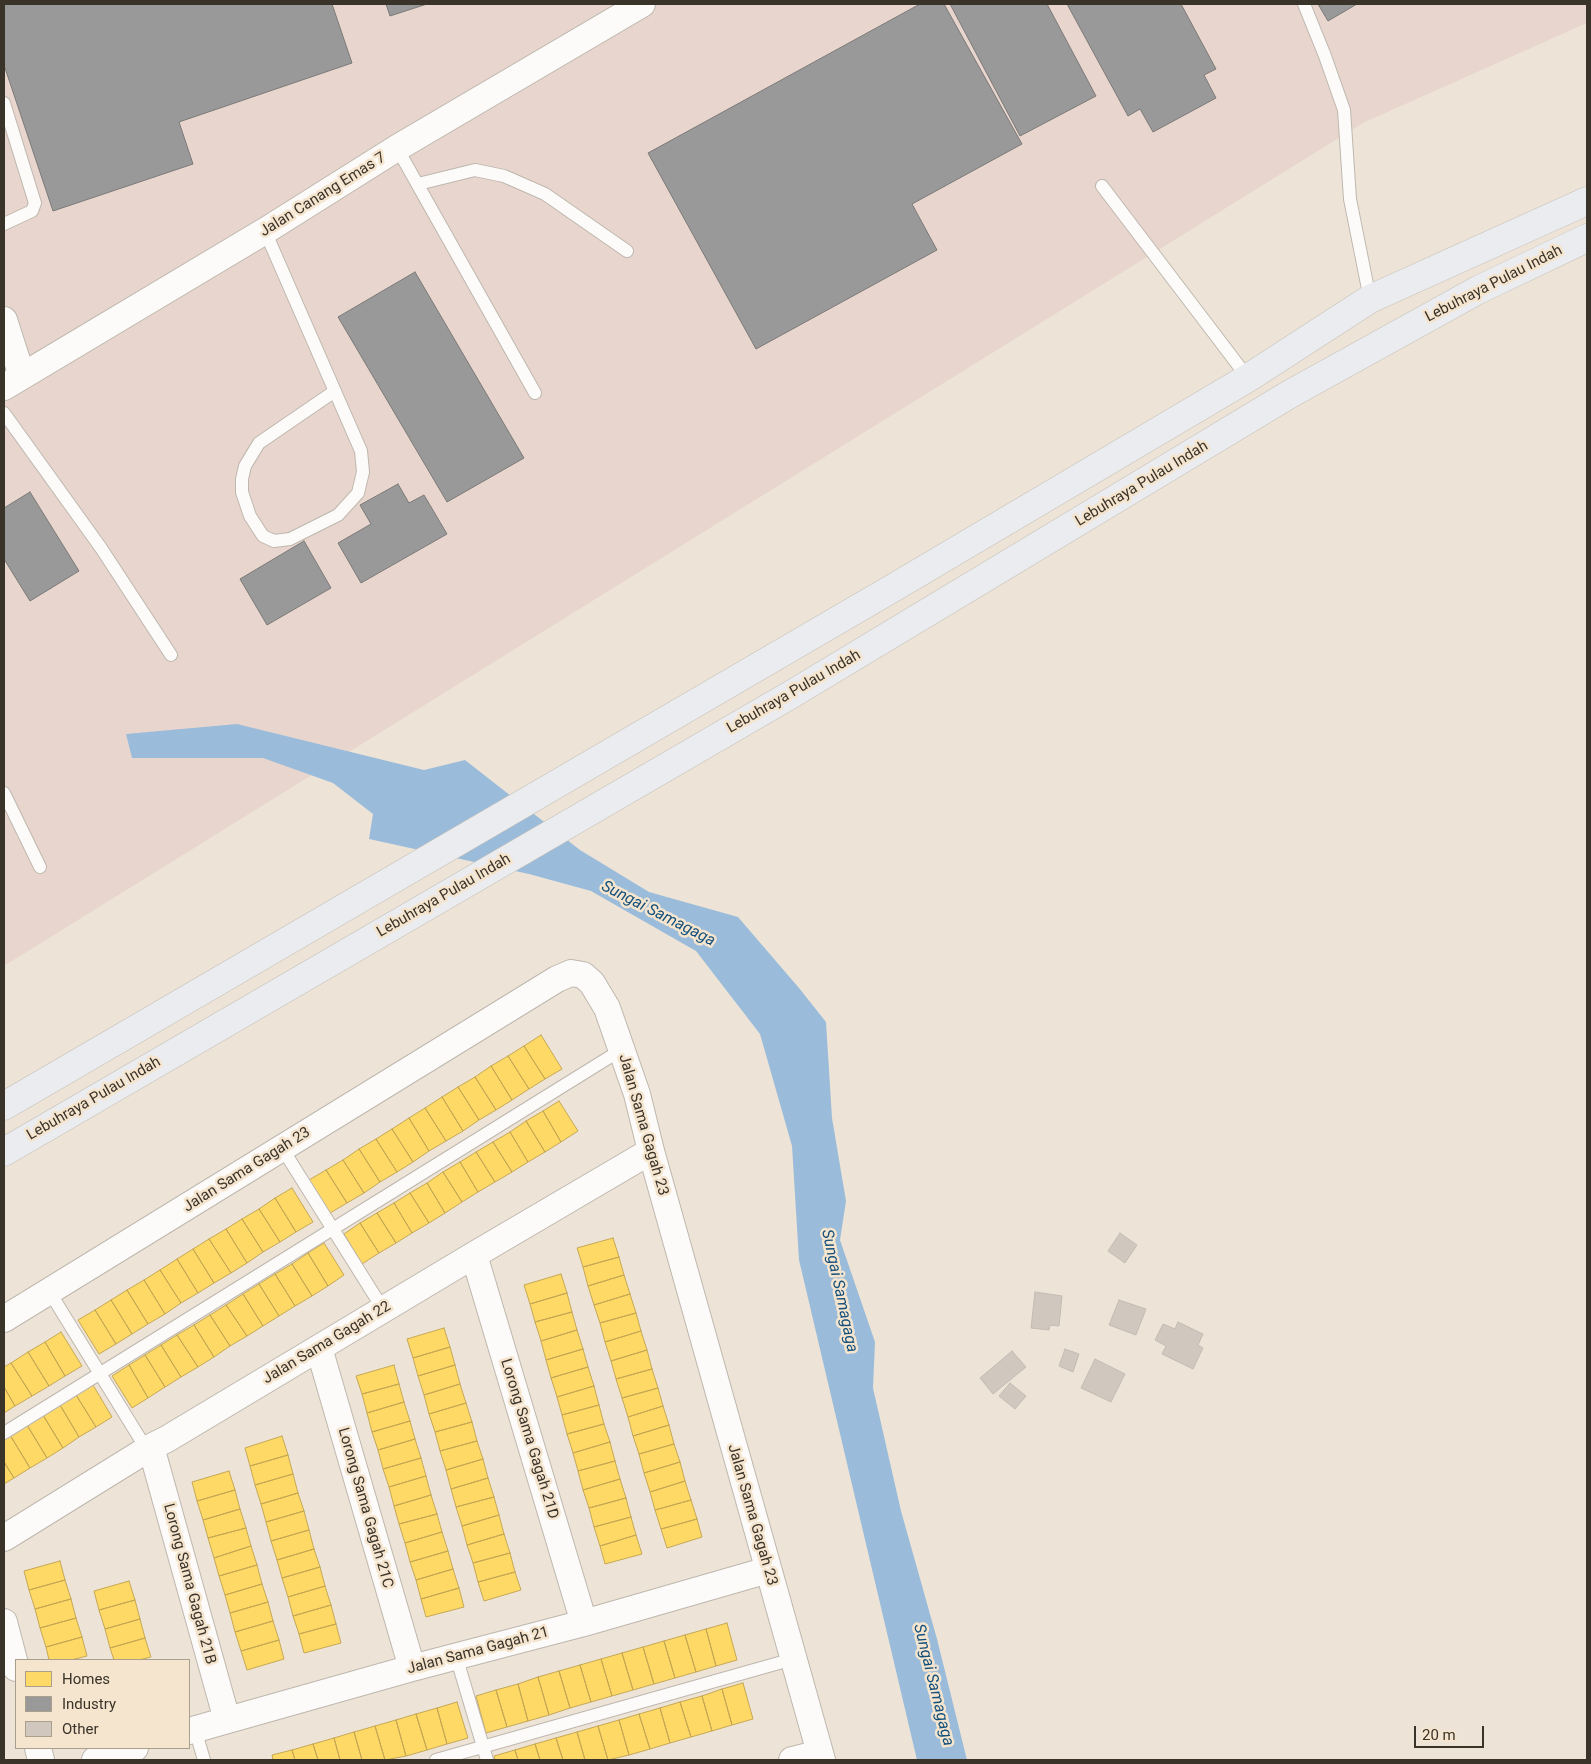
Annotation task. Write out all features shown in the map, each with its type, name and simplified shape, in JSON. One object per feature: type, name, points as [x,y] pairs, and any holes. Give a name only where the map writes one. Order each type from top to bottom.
[{"type":"main road","points":[[4,1106],[893,588],[1248,378],[1370,299],[1587,201]]},
{"type":"main road","name":"Lebuhraya Pulau Indah","points":[[4,1152],[775,704],[1290,394],[1478,290],[1587,238]]},
{"type":"street","name":"Jalan Canang Emas 7","points":[[13,381],[265,231],[398,148],[642,4]]},
{"type":"street","points":[[4,320],[13,381]]},
{"type":"street","name":"Jalan Sama Gagah 23","points":[[4,1319],[557,979],[571,974],[583,975],[592,983],[606,1008],[637,1094],[651,1151],[821,1756]]},
{"type":"street","name":"Jalan Sama Gagah 22","points":[[4,1538],[149,1448],[167,1440],[383,1309],[651,1151]]},
{"type":"street","name":"Lorong Sama Gagah 21D","points":[[474,1255],[584,1623]]},
{"type":"street","name":"Lorong Sama Gagah 21C","points":[[319,1348],[412,1668]]},
{"type":"street","name":"Lorong Sama Gagah 21B","points":[[149,1448],[227,1720]]},
{"type":"street","name":"Jalan Sama Gagah 21","points":[[192,1730],[412,1668],[584,1623],[768,1570]]},
{"type":"street","points":[[4,1622],[15,1664]]},
{"type":"street","points":[[95,1760],[132,1749]]},
{"type":"street","points":[[792,1760],[821,1756]]},
{"type":"lane","points":[[1304,4],[1326,56],[1344,110],[1350,199],[1370,299]]},
{"type":"lane","points":[[4,103],[35,203],[32,211],[4,224]]},
{"type":"lane","points":[[398,148],[536,393]]},
{"type":"lane","points":[[418,184],[476,170],[504,176],[545,194],[626,251]]},
{"type":"lane","points":[[1102,186],[1248,378]]},
{"type":"lane","points":[[265,231],[361,451],[363,472],[358,493],[338,515],[290,539],[274,541],[263,536],[250,516],[242,492],[245,466],[259,443],[334,391]]},
{"type":"lane","points":[[4,413],[100,548],[171,655]]},
{"type":"lane","points":[[4,793],[40,867]]},
{"type":"lane","points":[[4,1433],[621,1050]]},
{"type":"lane","points":[[282,1148],[383,1309]]},
{"type":"lane","points":[[48,1291],[149,1448]]},
{"type":"lane","points":[[456,1656],[487,1760]]},
{"type":"lane","points":[[436,1760],[793,1660]]},
{"type":"lane","points":[[192,1730],[204,1760]]},
{"type":"shaded area","points":[[4,4],[1587,4],[1587,23],[1363,123],[4,966]]},
{"type":"water","name":"Sungai Samagaga","points":[[237,724],[424,770],[465,760],[580,850],[649,892],[738,917],[826,1022],[832,1118],[846,1201],[840,1240],[875,1342],[873,1388],[901,1511],[937,1639],[967,1760],[917,1760],[799,1260],[792,1146],[760,1034],[696,951],[591,891],[529,874],[369,839],[373,814],[333,783],[263,758],[132,758],[126,734]]},
{"type":"building: Homes","points":[[541,1035],[562,1069],[545,1079],[524,1046]]},
{"type":"building: Homes","points":[[524,1046],[545,1079],[529,1089],[508,1056]]},
{"type":"building: Homes","points":[[508,1056],[529,1089],[512,1100],[491,1066]]},
{"type":"building: Homes","points":[[491,1066],[512,1100],[496,1110],[475,1077]]},
{"type":"building: Homes","points":[[475,1077],[496,1110],[479,1120],[458,1087]]},
{"type":"building: Homes","points":[[458,1087],[479,1120],[463,1131],[442,1097]]},
{"type":"building: Homes","points":[[442,1097],[463,1131],[446,1141],[425,1108]]},
{"type":"building: Homes","points":[[559,1101],[578,1131],[561,1142],[543,1111]]},
{"type":"building: Homes","points":[[425,1108],[446,1141],[429,1151],[409,1118]]},
{"type":"building: Homes","points":[[543,1111],[561,1142],[545,1152],[526,1121]]},
{"type":"building: Homes","points":[[409,1118],[429,1151],[413,1162],[392,1129]]},
{"type":"building: Homes","points":[[526,1121],[545,1152],[528,1162],[510,1132]]},
{"type":"building: Homes","points":[[392,1129],[413,1162],[397,1172],[376,1139]]},
{"type":"building: Homes","points":[[510,1132],[528,1162],[512,1172],[493,1142]]},
{"type":"building: Homes","points":[[376,1139],[397,1172],[380,1182],[359,1149]]},
{"type":"building: Homes","points":[[493,1142],[512,1172],[495,1182],[476,1152]]},
{"type":"building: Homes","points":[[359,1149],[380,1182],[364,1193],[343,1160]]},
{"type":"building: Homes","points":[[476,1152],[495,1182],[478,1192],[460,1162]]},
{"type":"building: Homes","points":[[343,1160],[364,1193],[347,1203],[326,1170]]},
{"type":"building: Homes","points":[[460,1162],[478,1192],[462,1202],[443,1172]]},
{"type":"building: Homes","points":[[326,1170],[347,1203],[330,1213],[309,1180]]},
{"type":"building: Homes","points":[[443,1172],[462,1202],[445,1213],[427,1183]]},
{"type":"building: Homes","points":[[427,1183],[445,1213],[429,1223],[410,1193]]},
{"type":"building: Homes","points":[[292,1188],[313,1222],[296,1232],[275,1198]]},
{"type":"building: Homes","points":[[410,1193],[429,1223],[412,1233],[394,1203]]},
{"type":"building: Homes","points":[[275,1198],[296,1232],[280,1242],[259,1209]]},
{"type":"building: Homes","points":[[394,1203],[412,1233],[396,1243],[377,1213]]},
{"type":"building: Homes","points":[[259,1209],[280,1242],[263,1252],[242,1219]]},
{"type":"building: Homes","points":[[377,1213],[396,1243],[379,1253],[360,1223]]},
{"type":"building: Homes","points":[[242,1219],[263,1252],[247,1263],[226,1229]]},
{"type":"building: Homes","points":[[360,1223],[379,1253],[362,1264],[344,1234]]},
{"type":"building: Homes","points":[[226,1229],[247,1263],[231,1273],[209,1239]]},
{"type":"building: Homes","points":[[613,1238],[619,1257],[583,1267],[577,1248]]},
{"type":"building: Homes","points":[[209,1239],[231,1273],[214,1283],[193,1249]]},
{"type":"building: Homes","points":[[324,1243],[344,1275],[328,1286],[308,1253]]},
{"type":"building: Homes","points":[[193,1249],[214,1283],[198,1293],[177,1259]]},
{"type":"building: Homes","points":[[308,1253],[328,1286],[312,1296],[292,1264]]},
{"type":"building: Homes","points":[[619,1257],[624,1275],[588,1286],[583,1267]]},
{"type":"building: Homes","points":[[177,1259],[198,1293],[181,1303],[160,1270]]},
{"type":"building: Homes","points":[[292,1264],[312,1296],[295,1306],[275,1274]]},
{"type":"building: Homes","points":[[160,1270],[181,1303],[165,1314],[144,1280]]},
{"type":"building: Homes","points":[[275,1274],[295,1306],[279,1316],[259,1284]]},
{"type":"building: Homes","points":[[561,1274],[567,1293],[530,1304],[524,1285]]},
{"type":"building: Homes","points":[[624,1275],[630,1294],[594,1305],[588,1286]]},
{"type":"building: Homes","points":[[144,1280],[165,1314],[148,1324],[127,1290]]},
{"type":"building: Homes","points":[[259,1284],[279,1316],[263,1326],[243,1294]]},
{"type":"building: Homes","points":[[127,1290],[148,1324],[132,1334],[111,1300]]},
{"type":"building: Homes","points":[[567,1293],[572,1312],[535,1322],[530,1304]]},
{"type":"building: Homes","points":[[243,1294],[263,1326],[247,1336],[226,1305]]},
{"type":"building: Homes","points":[[630,1294],[636,1313],[600,1323],[594,1305]]},
{"type":"building: Homes","points":[[111,1300],[132,1334],[116,1344],[95,1310]]},
{"type":"building: Homes","points":[[226,1305],[247,1336],[230,1346],[210,1315]]},
{"type":"building: Homes","points":[[95,1310],[116,1344],[99,1354],[78,1320]]},
{"type":"building: Homes","points":[[572,1312],[577,1330],[541,1341],[535,1322]]},
{"type":"building: Homes","points":[[636,1313],[641,1331],[605,1342],[600,1323]]},
{"type":"building: Homes","points":[[210,1315],[230,1346],[214,1357],[194,1325]]},
{"type":"building: Homes","points":[[194,1325],[214,1357],[198,1367],[177,1335]]},
{"type":"building: Homes","points":[[444,1328],[450,1347],[413,1358],[407,1339]]},
{"type":"building: Homes","points":[[577,1330],[583,1349],[546,1360],[541,1341]]},
{"type":"building: Homes","points":[[641,1331],[647,1350],[611,1361],[605,1342]]},
{"type":"building: Homes","points":[[61,1332],[82,1366],[65,1376],[45,1342]]},
{"type":"building: Homes","points":[[177,1335],[198,1367],[181,1377],[161,1345]]},
{"type":"building: Homes","points":[[45,1342],[65,1376],[49,1386],[28,1352]]},
{"type":"building: Homes","points":[[161,1345],[181,1377],[165,1387],[145,1355]]},
{"type":"building: Homes","points":[[450,1347],[455,1365],[418,1376],[413,1358]]},
{"type":"building: Homes","points":[[583,1349],[588,1367],[551,1378],[546,1360]]},
{"type":"building: Homes","points":[[647,1350],[652,1369],[616,1379],[611,1361]]},
{"type":"building: Homes","points":[[28,1352],[49,1386],[32,1396],[11,1363]]},
{"type":"building: Homes","points":[[145,1355],[165,1387],[148,1398],[129,1365]]},
{"type":"building: Homes","points":[[11,1363],[32,1396],[15,1406],[4,1387],[4,1367]]},
{"type":"building: Homes","points":[[129,1365],[148,1398],[132,1408],[112,1376]]},
{"type":"building: Homes","points":[[394,1365],[399,1384],[362,1394],[356,1376]]},
{"type":"building: Homes","points":[[455,1365],[460,1384],[424,1395],[418,1376]]},
{"type":"building: Homes","points":[[588,1367],[594,1386],[557,1397],[551,1378]]},
{"type":"building: Homes","points":[[652,1369],[658,1388],[622,1398],[616,1379]]},
{"type":"building: Homes","points":[[399,1384],[404,1402],[367,1413],[362,1394]]},
{"type":"building: Homes","points":[[460,1384],[466,1403],[429,1414],[424,1395]]},
{"type":"building: Homes","points":[[93,1385],[112,1417],[96,1427],[76,1395]]},
{"type":"building: Homes","points":[[594,1386],[599,1405],[562,1415],[557,1397]]},
{"type":"building: Homes","points":[[4,1387],[15,1406],[4,1413]]},
{"type":"building: Homes","points":[[658,1388],[663,1406],[628,1417],[622,1398]]},
{"type":"building: Homes","points":[[76,1395],[96,1427],[79,1437],[60,1405]]},
{"type":"building: Homes","points":[[404,1402],[410,1421],[372,1432],[367,1413]]},
{"type":"building: Homes","points":[[466,1403],[472,1422],[435,1432],[429,1414]]},
{"type":"building: Homes","points":[[60,1405],[79,1437],[63,1448],[43,1415]]},
{"type":"building: Homes","points":[[599,1405],[604,1424],[567,1434],[562,1415]]},
{"type":"building: Homes","points":[[663,1406],[669,1425],[633,1436],[628,1417]]},
{"type":"building: Homes","points":[[43,1415],[63,1448],[47,1458],[27,1425]]},
{"type":"building: Homes","points":[[410,1421],[415,1439],[378,1450],[372,1432]]},
{"type":"building: Homes","points":[[472,1422],[477,1441],[440,1451],[435,1432]]},
{"type":"building: Homes","points":[[604,1424],[610,1442],[573,1453],[567,1434]]},
{"type":"building: Homes","points":[[27,1425],[47,1458],[30,1468],[10,1435]]},
{"type":"building: Homes","points":[[669,1425],[674,1444],[639,1454],[633,1436]]},
{"type":"building: Homes","points":[[10,1435],[30,1468],[14,1478],[4,1462],[4,1439]]},
{"type":"building: Homes","points":[[282,1436],[288,1455],[250,1466],[245,1448]]},
{"type":"building: Homes","points":[[415,1439],[421,1458],[383,1469],[378,1450]]},
{"type":"building: Homes","points":[[477,1441],[483,1459],[446,1470],[440,1451]]},
{"type":"building: Homes","points":[[610,1442],[615,1461],[578,1471],[573,1453]]},
{"type":"building: Homes","points":[[674,1444],[680,1462],[644,1473],[639,1454]]},
{"type":"building: Homes","points":[[288,1455],[293,1474],[255,1485],[250,1466]]},
{"type":"building: Homes","points":[[421,1458],[426,1476],[389,1487],[383,1469]]},
{"type":"building: Homes","points":[[483,1459],[488,1478],[451,1489],[446,1470]]},
{"type":"building: Homes","points":[[615,1461],[620,1479],[583,1490],[578,1471]]},
{"type":"building: Homes","points":[[4,1462],[14,1478],[4,1484]]},
{"type":"building: Homes","points":[[680,1462],[685,1481],[650,1492],[644,1473]]},
{"type":"building: Homes","points":[[229,1471],[235,1490],[197,1501],[192,1482]]},
{"type":"building: Homes","points":[[293,1474],[298,1493],[261,1504],[255,1485]]},
{"type":"building: Homes","points":[[426,1476],[431,1495],[394,1506],[389,1487]]},
{"type":"building: Homes","points":[[488,1478],[494,1497],[456,1507],[451,1489]]},
{"type":"building: Homes","points":[[620,1479],[626,1498],[589,1508],[583,1490]]},
{"type":"building: Homes","points":[[685,1481],[691,1500],[655,1510],[650,1492]]},
{"type":"building: Homes","points":[[235,1490],[240,1509],[203,1520],[197,1501]]},
{"type":"building: Homes","points":[[298,1493],[304,1511],[266,1522],[261,1504]]},
{"type":"building: Homes","points":[[431,1495],[437,1514],[399,1524],[394,1506]]},
{"type":"building: Homes","points":[[494,1497],[499,1515],[462,1526],[456,1507]]},
{"type":"building: Homes","points":[[626,1498],[631,1517],[594,1527],[589,1508]]},
{"type":"building: Homes","points":[[691,1500],[697,1519],[661,1529],[655,1510]]},
{"type":"building: Homes","points":[[240,1509],[246,1528],[208,1538],[203,1520]]},
{"type":"building: Homes","points":[[304,1511],[309,1530],[271,1541],[266,1522]]},
{"type":"building: Homes","points":[[437,1514],[442,1532],[405,1543],[399,1524]]},
{"type":"building: Homes","points":[[499,1515],[504,1534],[467,1545],[462,1526]]},
{"type":"building: Homes","points":[[631,1517],[636,1535],[600,1546],[594,1527]]},
{"type":"building: Homes","points":[[697,1519],[702,1537],[667,1548],[661,1529]]},
{"type":"building: Homes","points":[[246,1528],[251,1546],[214,1558],[208,1538]]},
{"type":"building: Homes","points":[[309,1530],[314,1549],[277,1560],[271,1541]]},
{"type":"building: Homes","points":[[442,1532],[448,1551],[410,1562],[405,1543]]},
{"type":"building: Homes","points":[[504,1534],[510,1553],[473,1563],[467,1545]]},
{"type":"building: Homes","points":[[636,1535],[642,1554],[605,1564],[600,1546]]},
{"type":"building: Homes","points":[[251,1546],[257,1565],[219,1576],[214,1558]]},
{"type":"building: Homes","points":[[314,1549],[320,1567],[282,1578],[277,1560]]},
{"type":"building: Homes","points":[[448,1551],[453,1569],[416,1580],[410,1562]]},
{"type":"building: Homes","points":[[510,1553],[515,1572],[478,1582],[473,1563]]},
{"type":"building: Homes","points":[[60,1561],[65,1580],[29,1590],[24,1571]]},
{"type":"building: Homes","points":[[257,1565],[262,1584],[225,1595],[219,1576]]},
{"type":"building: Homes","points":[[320,1567],[325,1586],[288,1597],[282,1578]]},
{"type":"building: Homes","points":[[453,1569],[459,1588],[421,1599],[416,1580]]},
{"type":"building: Homes","points":[[515,1572],[521,1590],[484,1601],[478,1582]]},
{"type":"building: Homes","points":[[65,1580],[71,1599],[35,1609],[29,1590]]},
{"type":"building: Homes","points":[[129,1581],[135,1600],[99,1610],[94,1591]]},
{"type":"building: Homes","points":[[262,1584],[268,1602],[230,1613],[225,1595]]},
{"type":"building: Homes","points":[[325,1586],[331,1605],[293,1616],[288,1597]]},
{"type":"building: Homes","points":[[459,1588],[464,1607],[426,1617],[421,1599]]},
{"type":"building: Homes","points":[[71,1599],[76,1618],[40,1628],[35,1609]]},
{"type":"building: Homes","points":[[135,1600],[140,1619],[105,1629],[99,1610]]},
{"type":"building: Homes","points":[[268,1602],[273,1621],[235,1632],[230,1613]]},
{"type":"building: Homes","points":[[331,1605],[336,1624],[299,1634],[293,1616]]},
{"type":"building: Homes","points":[[76,1618],[82,1637],[46,1647],[40,1628]]},
{"type":"building: Homes","points":[[140,1619],[145,1638],[110,1648],[105,1629]]},
{"type":"building: Homes","points":[[273,1621],[279,1640],[241,1651],[235,1632]]},
{"type":"building: Homes","points":[[727,1623],[737,1660],[716,1666],[706,1629]]},
{"type":"building: Homes","points":[[336,1624],[341,1643],[304,1653],[299,1634]]},
{"type":"building: Homes","points":[[706,1629],[716,1666],[696,1672],[685,1635]]},
{"type":"building: Homes","points":[[685,1635],[696,1672],[675,1678],[664,1641]]},
{"type":"building: Homes","points":[[82,1637],[87,1656],[75,1659],[49,1659],[46,1647]]},
{"type":"building: Homes","points":[[145,1638],[151,1657],[143,1659],[114,1659],[110,1648]]},
{"type":"building: Homes","points":[[279,1640],[284,1659],[247,1670],[241,1651]]},
{"type":"building: Homes","points":[[664,1641],[675,1678],[654,1684],[643,1647]]},
{"type":"building: Homes","points":[[643,1647],[654,1684],[633,1690],[622,1653]]},
{"type":"building: Homes","points":[[622,1653],[633,1690],[612,1696],[601,1659]]},
{"type":"building: Homes","points":[[601,1659],[612,1696],[591,1702],[580,1665]]},
{"type":"building: Homes","points":[[580,1665],[591,1702],[570,1708],[559,1671]]},
{"type":"building: Homes","points":[[559,1671],[570,1708],[549,1715],[538,1677]]},
{"type":"building: Homes","points":[[538,1677],[549,1715],[528,1721],[518,1684]]},
{"type":"building: Homes","points":[[743,1683],[753,1719],[732,1725],[722,1689]]},
{"type":"building: Homes","points":[[518,1684],[528,1721],[507,1727],[496,1690]]},
{"type":"building: Homes","points":[[722,1689],[732,1725],[712,1731],[702,1696]]},
{"type":"building: Homes","points":[[496,1690],[507,1727],[486,1733],[476,1696]]},
{"type":"building: Homes","points":[[702,1696],[712,1731],[691,1737],[680,1702]]},
{"type":"building: Homes","points":[[457,1702],[468,1738],[447,1744],[437,1708]]},
{"type":"building: Homes","points":[[680,1702],[691,1737],[670,1743],[660,1708]]},
{"type":"building: Homes","points":[[437,1708],[447,1744],[427,1750],[416,1714]]},
{"type":"building: Homes","points":[[660,1708],[670,1743],[650,1749],[639,1714]]},
{"type":"building: Homes","points":[[416,1714],[427,1750],[406,1756],[396,1720]]},
{"type":"building: Homes","points":[[639,1714],[650,1749],[629,1755],[619,1720]]},
{"type":"building: Homes","points":[[396,1720],[406,1756],[385,1760],[375,1726]]},
{"type":"building: Homes","points":[[619,1720],[629,1755],[608,1760],[598,1726]]},
{"type":"building: Homes","points":[[375,1726],[385,1760],[362,1760],[354,1732]]},
{"type":"building: Homes","points":[[598,1726],[608,1760],[585,1760],[577,1732]]},
{"type":"building: Homes","points":[[354,1732],[362,1760],[340,1760],[334,1738]]},
{"type":"building: Homes","points":[[577,1732],[585,1760],[563,1760],[556,1738]]},
{"type":"building: Homes","points":[[334,1738],[340,1760],[318,1760],[313,1744]]},
{"type":"building: Homes","points":[[556,1738],[563,1760],[540,1760],[535,1744]]},
{"type":"building: Homes","points":[[313,1744],[318,1760],[295,1760],[292,1750]]},
{"type":"building: Homes","points":[[535,1744],[540,1760],[518,1760],[515,1750]]},
{"type":"building: Homes","points":[[292,1750],[295,1760],[273,1760],[272,1755]]},
{"type":"building: Homes","points":[[515,1750],[518,1760],[495,1760],[494,1756]]},
{"type":"building: Industry","points":[[4,4],[332,4],[352,63],[179,122],[193,164],[53,211],[4,65]]},
{"type":"building: Industry","points":[[386,4],[427,4],[390,16]]},
{"type":"building: Industry","points":[[920,4],[944,4],[1022,144],[912,204],[937,250],[756,349],[648,153]]},
{"type":"building: Industry","points":[[950,4],[1047,4],[1096,96],[1020,136]]},
{"type":"building: Industry","points":[[1067,4],[1181,4],[1216,69],[1204,75],[1216,98],[1153,132],[1140,109],[1128,116]]},
{"type":"building: Industry","points":[[1318,4],[1357,4],[1328,21]]},
{"type":"building: Industry","points":[[415,272],[524,458],[447,502],[338,317]]},
{"type":"building: Industry","points":[[398,484],[409,503],[424,495],[447,534],[361,583],[338,543],[371,524],[360,505]]},
{"type":"building: Industry","points":[[30,492],[79,571],[30,601],[4,559],[4,508]]},
{"type":"building: Industry","points":[[304,541],[331,588],[267,625],[240,579]]},
{"type":"building: Other","points":[[1120,1233],[1137,1245],[1125,1263],[1108,1251]]},
{"type":"building: Other","points":[[1035,1292],[1062,1296],[1059,1326],[1050,1325],[1049,1330],[1031,1328]]},
{"type":"building: Other","points":[[1119,1300],[1146,1309],[1136,1335],[1109,1325]]},
{"type":"building: Other","points":[[1178,1322],[1203,1334],[1198,1345],[1203,1348],[1193,1369],[1162,1354],[1166,1346],[1155,1340],[1163,1324],[1175,1329]]},
{"type":"building: Other","points":[[1065,1349],[1079,1354],[1073,1372],[1059,1366]]},
{"type":"building: Other","points":[[1012,1351],[1026,1367],[993,1394],[980,1378]]},
{"type":"building: Other","points":[[1095,1359],[1125,1374],[1111,1402],[1081,1388]]},
{"type":"building: Other","points":[[1010,1383],[1026,1396],[1015,1409],[999,1396]]}]
